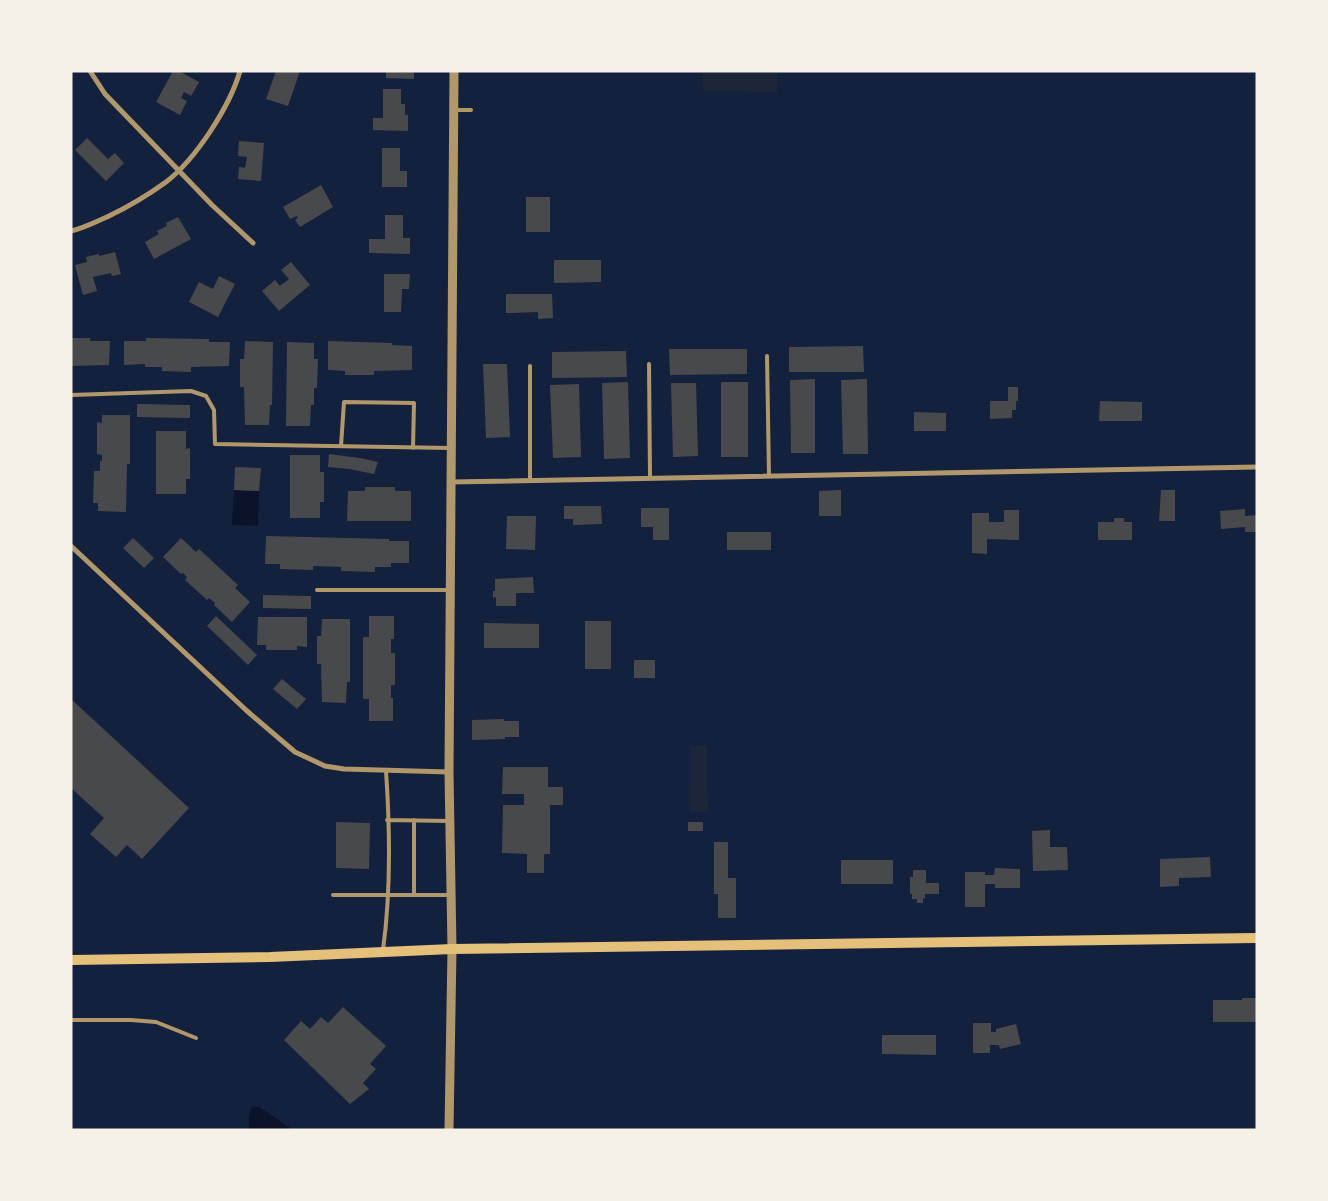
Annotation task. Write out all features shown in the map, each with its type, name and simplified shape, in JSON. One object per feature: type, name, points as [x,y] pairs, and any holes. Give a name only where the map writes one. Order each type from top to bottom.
[{"type":"main road","points":[[71,960],[270,956],[452,949],[1257,938]]},
{"type":"street","points":[[90,71],[106,94],[180,169],[212,205],[253,243]]},
{"type":"street","points":[[71,231],[81,229],[126,208],[167,181],[180,169],[213,128],[237,83],[240,71]]},
{"type":"street","points":[[449,1130],[452,949],[448,772],[454,71]]},
{"type":"street","points":[[451,482],[1257,467]]},
{"type":"street","points":[[71,546],[247,711],[296,752],[326,766],[344,769],[448,772]]},
{"type":"lane","points":[[454,110],[471,110]]},
{"type":"lane","points":[[767,356],[770,476]]},
{"type":"lane","points":[[649,364],[650,478]]},
{"type":"lane","points":[[530,366],[530,480]]},
{"type":"lane","points":[[71,395],[191,391],[206,396],[214,410],[215,444],[451,448]]},
{"type":"lane","points":[[341,446],[344,402],[396,402],[414,403],[413,448]]},
{"type":"lane","points":[[318,590],[450,590]]},
{"type":"lane","points":[[382,952],[387,919],[388,895],[386,770]]},
{"type":"lane","points":[[387,820],[450,821]]},
{"type":"lane","points":[[414,820],[414,895]]},
{"type":"lane","points":[[333,895],[451,895]]},
{"type":"lane","points":[[71,1020],[156,1022],[196,1038]]},
{"type":"shaded area","points":[[703,71],[777,71],[777,92],[703,91]]},
{"type":"shaded area","points":[[234,490],[259,491],[258,526],[232,525]]},
{"type":"shaded area","points":[[707,745],[708,812],[691,812],[690,746]]},
{"type":"shaded area","points":[[252,1106],[261,1108],[293,1130],[249,1130],[249,1116]]},
{"type":"building","points":[[173,71],[179,71],[199,82],[191,96],[184,92],[181,98],[187,101],[180,115],[156,102]]},
{"type":"building","points":[[276,71],[300,71],[288,106],[266,99]]},
{"type":"building","points":[[386,71],[414,71],[414,79],[386,78]]},
{"type":"building","points":[[383,89],[401,89],[401,104],[405,104],[405,115],[408,115],[408,131],[373,130],[373,118],[383,118]]},
{"type":"building","points":[[87,138],[108,159],[115,153],[124,163],[106,181],[75,150]]},
{"type":"building","points":[[239,141],[264,143],[261,181],[238,179],[239,167],[245,168],[247,157],[238,156]]},
{"type":"building","points":[[382,148],[400,148],[400,171],[407,171],[407,187],[382,187]]},
{"type":"building","points":[[321,185],[333,207],[300,227],[295,220],[298,218],[297,216],[290,219],[283,207]]},
{"type":"building","points":[[526,197],[550,197],[550,232],[526,232]]},
{"type":"building","points":[[385,215],[403,215],[403,238],[410,238],[410,254],[369,253],[369,239],[385,239]]},
{"type":"building","points":[[178,217],[191,239],[154,259],[145,242],[159,234],[157,231],[167,226],[166,223]]},
{"type":"building","points":[[115,252],[121,274],[112,276],[111,273],[93,277],[97,291],[83,295],[75,265],[87,262],[86,257]]},
{"type":"building","points":[[554,260],[601,260],[601,282],[554,283]]},
{"type":"building","points":[[291,262],[310,285],[279,311],[262,291],[275,280],[280,286],[289,279],[281,270]]},
{"type":"building","points":[[384,274],[410,274],[409,289],[402,289],[401,312],[384,312]]},
{"type":"building","points":[[219,276],[235,284],[218,317],[189,302],[199,282],[213,289]]},
{"type":"building","points":[[506,294],[552,294],[553,318],[538,319],[538,312],[506,313]]},
{"type":"building","points":[[71,338],[90,338],[90,341],[110,341],[109,365],[71,366]]},
{"type":"building","points":[[146,338],[209,339],[209,342],[230,342],[229,366],[191,367],[191,372],[162,371],[162,367],[145,367],[145,364],[124,365],[124,341],[146,341]]},
{"type":"building","points":[[245,341],[273,342],[272,405],[270,405],[269,425],[245,425],[244,387],[240,387],[240,359],[244,359]]},
{"type":"building","points":[[328,341],[392,343],[392,345],[412,346],[412,370],[374,371],[374,375],[345,375],[345,371],[328,370]]},
{"type":"building","points":[[287,342],[314,343],[314,359],[318,359],[317,388],[314,388],[314,405],[311,405],[310,426],[286,426]]},
{"type":"building","points":[[863,346],[864,372],[789,372],[789,347]]},
{"type":"building","points":[[669,349],[747,349],[747,374],[670,375]]},
{"type":"building","points":[[626,351],[627,377],[552,378],[552,352]]},
{"type":"building","points":[[483,364],[507,364],[510,437],[486,438]]},
{"type":"building","points":[[815,379],[815,453],[791,453],[790,380]]},
{"type":"building","points":[[867,379],[868,454],[843,454],[841,380]]},
{"type":"building","points":[[628,382],[630,458],[604,459],[602,383]]},
{"type":"building","points":[[721,382],[748,382],[748,457],[721,457]]},
{"type":"building","points":[[671,383],[696,383],[698,456],[673,457]]},
{"type":"building","points":[[579,384],[581,457],[553,458],[550,385]]},
{"type":"building","points":[[1008,387],[1018,387],[1018,401],[1016,401],[1016,410],[1012,410],[1012,418],[990,419],[990,401],[1008,401]]},
{"type":"building","points":[[1100,401],[1142,402],[1142,421],[1099,421]]},
{"type":"building","points":[[137,404],[190,405],[190,418],[137,417]]},
{"type":"building","points":[[914,412],[946,413],[946,431],[914,431]]},
{"type":"building","points":[[102,415],[130,415],[130,464],[127,464],[126,512],[98,511],[98,503],[93,503],[94,471],[100,471],[100,461],[102,461],[102,455],[97,454],[97,422],[102,423]]},
{"type":"building","points":[[156,431],[186,431],[186,449],[190,448],[190,479],[186,479],[186,494],[156,494]]},
{"type":"building","points":[[329,454],[378,462],[374,474],[328,467]]},
{"type":"building","points":[[290,455],[320,455],[320,472],[324,472],[324,502],[320,502],[320,518],[290,518]]},
{"type":"building","points":[[235,467],[261,468],[259,491],[234,490]]},
{"type":"building","points":[[365,487],[395,487],[395,491],[411,491],[411,521],[347,521],[348,491],[365,491]]},
{"type":"building","points":[[841,490],[841,516],[819,516],[819,491]]},
{"type":"building","points":[[1161,490],[1175,490],[1175,521],[1159,521]]},
{"type":"building","points":[[564,506],[601,506],[602,524],[573,525],[573,519],[564,519]]},
{"type":"building","points":[[641,508],[669,508],[669,540],[653,540],[653,527],[641,527]]},
{"type":"building","points":[[1245,509],[1245,516],[1257,515],[1257,532],[1245,532],[1245,527],[1221,529],[1220,511]]},
{"type":"building","points":[[1004,510],[1019,510],[1019,540],[987,539],[987,554],[972,553],[972,513],[989,513],[989,522],[1004,522]]},
{"type":"building","points":[[507,516],[536,516],[535,550],[506,549]]},
{"type":"building","points":[[1114,518],[1124,518],[1124,522],[1132,522],[1132,540],[1098,540],[1098,522],[1114,522]]},
{"type":"building","points":[[727,532],[771,532],[771,550],[727,550]]},
{"type":"building","points":[[266,536],[409,541],[409,563],[391,563],[391,567],[375,567],[375,572],[341,571],[341,567],[313,566],[313,570],[280,569],[280,564],[265,564]]},
{"type":"building","points":[[133,538],[154,558],[144,568],[123,548]]},
{"type":"building","points":[[181,538],[196,552],[199,549],[238,585],[235,588],[250,602],[232,622],[214,605],[215,603],[209,598],[207,600],[185,580],[187,577],[183,573],[181,574],[163,557]]},
{"type":"building","points":[[533,577],[534,593],[516,593],[516,606],[496,606],[496,597],[493,598],[495,579]]},
{"type":"building","points":[[263,595],[311,596],[311,609],[263,608]]},
{"type":"building","points":[[216,616],[257,655],[248,665],[207,626]]},
{"type":"building","points":[[369,616],[394,616],[394,639],[391,639],[391,653],[395,653],[395,685],[391,685],[393,721],[369,721],[369,699],[363,699],[363,637],[369,637]]},
{"type":"building","points":[[258,617],[307,617],[307,647],[297,646],[297,650],[266,650],[266,645],[257,645]]},
{"type":"building","points":[[322,619],[350,619],[350,682],[347,682],[346,703],[322,702],[321,664],[317,664],[317,636],[321,636]]},
{"type":"building","points":[[585,621],[611,621],[611,669],[585,669]]},
{"type":"building","points":[[484,623],[539,624],[539,648],[484,648]]},
{"type":"building","points":[[634,660],[655,660],[655,678],[634,678]]},
{"type":"building","points":[[282,679],[306,699],[297,709],[273,689]]},
{"type":"building","points":[[71,699],[189,808],[142,859],[127,845],[116,857],[90,834],[104,818],[71,788]]},
{"type":"building","points":[[504,719],[504,721],[519,721],[519,737],[472,740],[472,720]]},
{"type":"building","points":[[503,767],[548,767],[548,787],[563,787],[563,805],[550,805],[550,854],[544,854],[544,873],[527,873],[527,854],[502,853],[503,805],[524,805],[524,794],[502,794]]},
{"type":"building","points":[[336,822],[370,823],[369,869],[336,868]]},
{"type":"building","points":[[688,822],[703,822],[703,831],[688,831]]},
{"type":"building","points":[[1050,830],[1050,847],[1067,847],[1068,870],[1033,871],[1032,831]]},
{"type":"building","points":[[714,842],[728,842],[728,878],[736,878],[736,918],[718,918],[718,894],[714,894]]},
{"type":"building","points":[[1210,857],[1211,877],[1179,878],[1179,886],[1160,887],[1160,859]]},
{"type":"building","points":[[841,860],[893,860],[893,884],[841,884]]},
{"type":"building","points":[[995,868],[1020,869],[1020,888],[995,888],[995,884],[985,884],[985,907],[965,907],[965,872],[985,872],[985,875],[994,875]]},
{"type":"building","points":[[913,870],[926,870],[926,883],[939,883],[939,894],[925,894],[923,903],[917,903],[917,899],[912,899],[912,894],[910,894],[910,877],[913,877]]},
{"type":"building","points":[[1242,998],[1257,998],[1257,1022],[1213,1022],[1213,1000],[1242,1000]]},
{"type":"building","points":[[343,1007],[386,1046],[370,1064],[376,1069],[363,1083],[369,1089],[350,1104],[284,1040],[301,1021],[310,1029],[321,1017],[328,1023]]},
{"type":"building","points":[[973,1023],[991,1023],[991,1032],[996,1032],[996,1029],[1016,1024],[1021,1044],[1000,1049],[999,1045],[990,1045],[990,1053],[973,1053]]},
{"type":"building","points":[[882,1035],[936,1035],[936,1055],[882,1054]]}]
